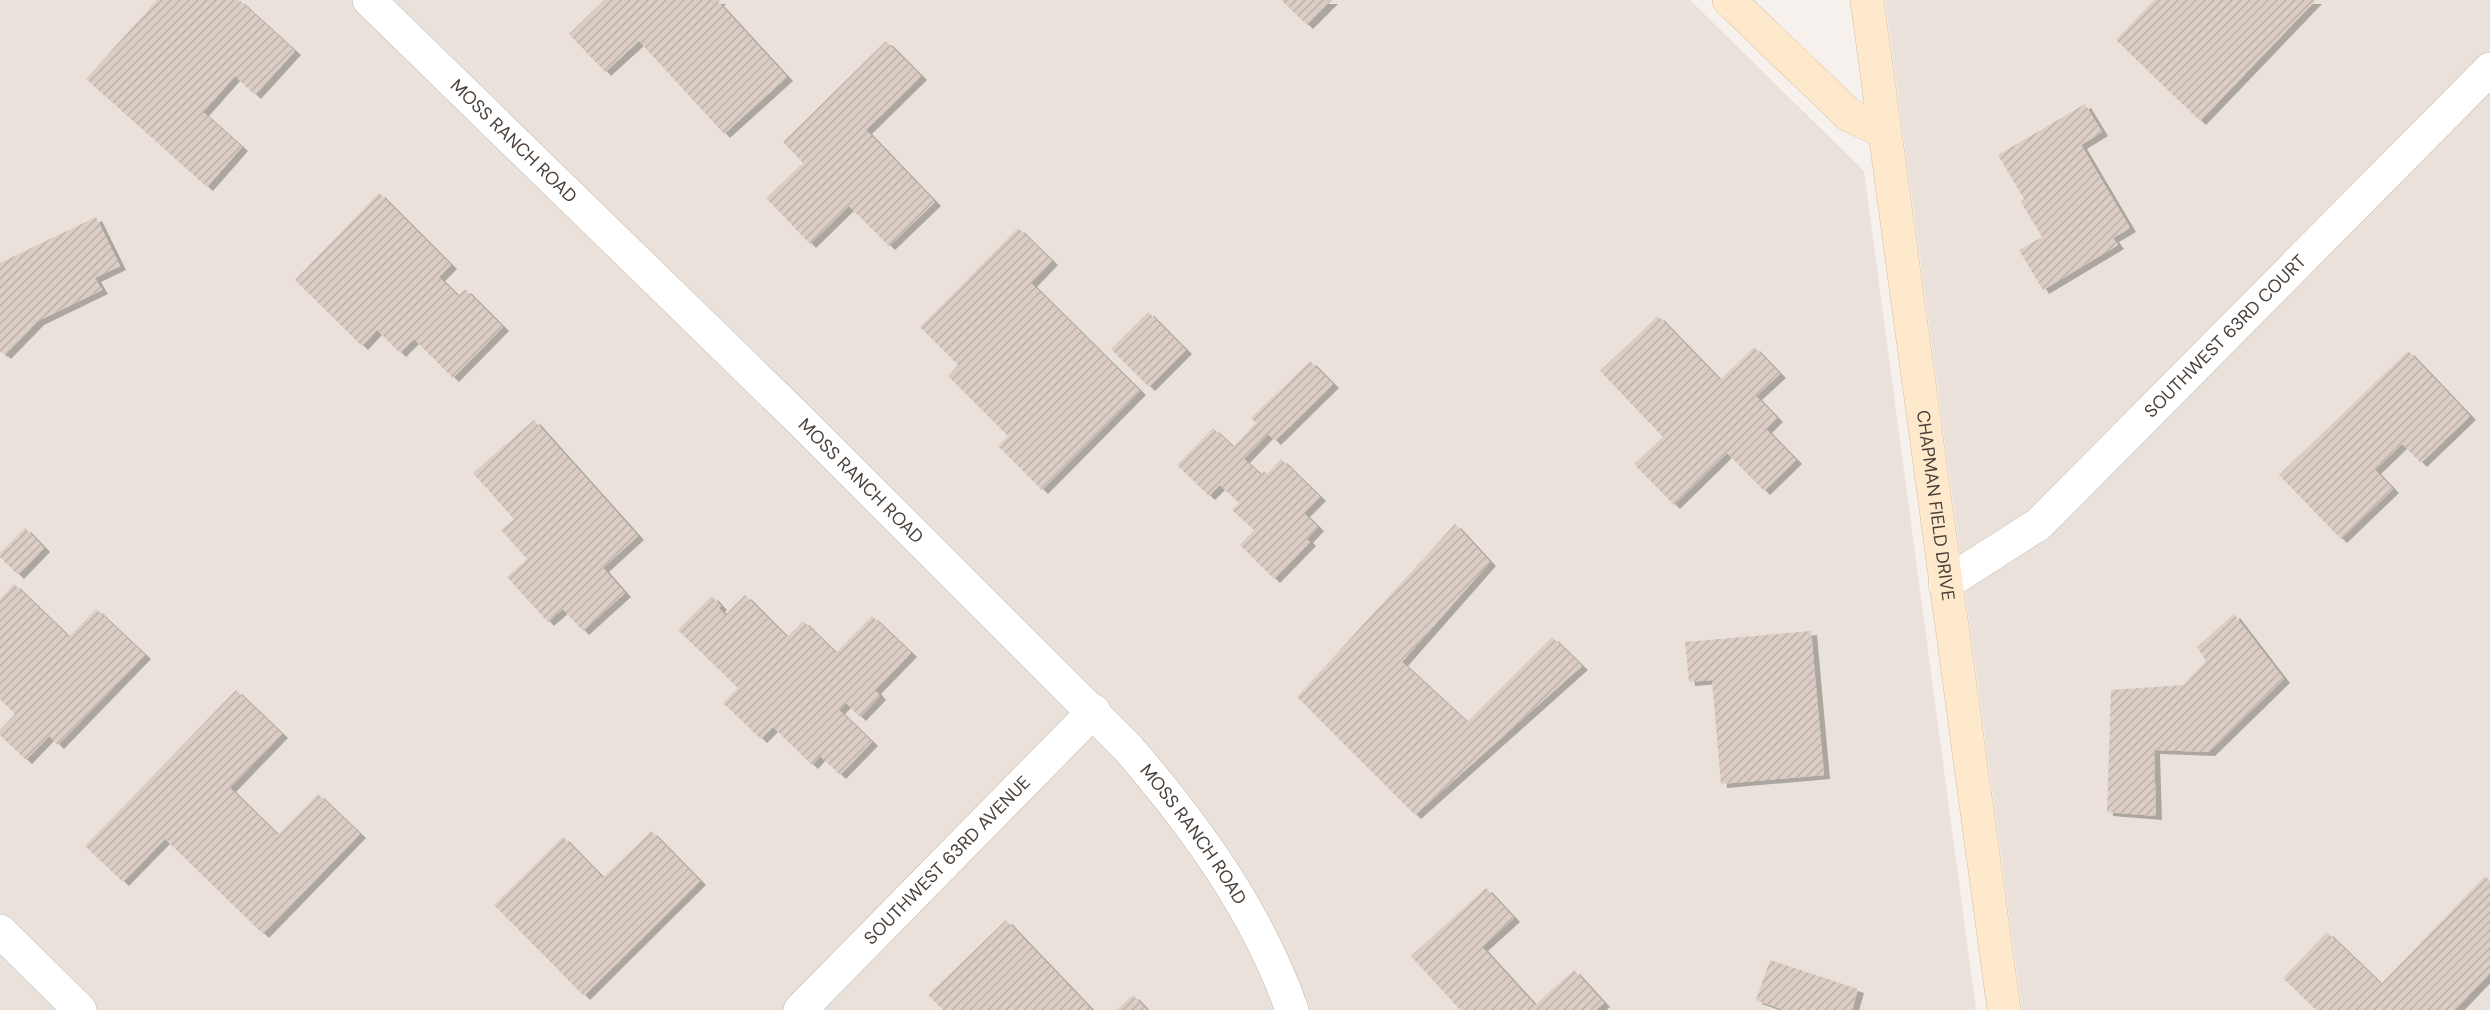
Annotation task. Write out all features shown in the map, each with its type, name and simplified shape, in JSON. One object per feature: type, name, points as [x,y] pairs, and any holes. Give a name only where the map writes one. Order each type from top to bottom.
[{"type":"street","name":"MOSS RANCH ROAD","points":[[369,0],[1094,711],[1179,807],[1218,864],[1254,926],[1282,982],[1292,1010]]},
{"type":"street","points":[[1729,0],[1849,115],[1886,132]]},
{"type":"street","name":"CHAPMAN FIELD DRIVE","points":[[1867,0],[2004,1010]]},
{"type":"street","name":"SOUTHWEST 63RD COURT","points":[[1945,584],[2039,524],[2490,69]]},
{"type":"street","name":"SOUTHWEST 63RD AVENUE","points":[[800,1010],[1094,711]]},
{"type":"street","points":[[0,931],[80,1010]]},
{"type":"shaded area","points":[[0,0],[1690,0],[1864,171],[1976,1010],[0,1010]]},
{"type":"shaded area","points":[[1885,0],[2490,0],[2490,1010],[2022,1010]]},
{"type":"building","points":[[157,0],[239,0],[295,51],[255,95],[235,76],[203,112],[242,147],[207,187],[86,79]]},
{"type":"building","points":[[604,0],[720,0],[718,2],[787,77],[724,134],[639,41],[605,72],[569,34]]},
{"type":"building","points":[[1281,0],[1332,0],[1307,25]]},
{"type":"building","points":[[2154,0],[2316,0],[2200,121],[2116,40]]},
{"type":"building","points":[[886,41],[921,76],[866,130],[935,202],[889,246],[849,206],[810,244],[766,198],[803,163],[783,142]]},
{"type":"building","points":[[2085,104],[2102,132],[2081,145],[2130,228],[2113,238],[2118,245],[2043,290],[2019,250],[2042,237],[2021,202],[2024,199],[1998,155]]},
{"type":"building","points":[[379,193],[451,265],[439,277],[458,296],[465,289],[503,327],[453,378],[414,339],[400,353],[377,330],[362,346],[295,280]]},
{"type":"building","points":[[96,217],[120,266],[95,278],[102,290],[38,321],[5,355],[0,353],[0,263]]},
{"type":"building","points":[[1018,228],[1052,261],[1031,283],[1140,391],[1042,490],[998,446],[1008,436],[948,376],[958,365],[920,327]]},
{"type":"building","points":[[1148,312],[1186,350],[1149,387],[1111,349]]},
{"type":"building","points":[[1658,316],[1720,380],[1754,347],[1780,374],[1756,396],[1777,418],[1766,429],[1796,460],[1764,491],[1727,453],[1674,505],[1634,464],[1663,437],[1600,371]]},
{"type":"building","points":[[2408,351],[2470,416],[2421,463],[2402,444],[2375,470],[2393,489],[2341,539],[2279,475]]},
{"type":"building","points":[[1310,361],[1333,384],[1275,441],[1268,434],[1244,459],[1261,475],[1264,471],[1267,474],[1281,459],[1320,497],[1304,513],[1318,527],[1307,539],[1310,542],[1274,579],[1240,545],[1254,530],[1232,510],[1239,503],[1220,485],[1209,496],[1177,465],[1213,428],[1233,447],[1256,423],[1251,418]]},
{"type":"building","points":[[534,420],[638,536],[603,568],[625,593],[583,631],[563,609],[548,622],[507,577],[527,559],[501,530],[514,519],[473,473]]},
{"type":"building","points":[[1455,524],[1490,562],[1402,662],[1467,722],[1552,637],[1582,666],[1415,815],[1297,697]]},
{"type":"building","points":[[25,528],[44,548],[18,575],[0,557],[0,553]]},
{"type":"building","points":[[14,584],[69,637],[96,609],[145,655],[58,745],[49,736],[26,760],[0,735],[0,730],[15,714],[0,699],[0,599]]},
{"type":"building","points":[[745,595],[787,637],[803,621],[836,653],[872,616],[911,653],[875,690],[880,696],[860,717],[846,703],[839,710],[872,742],[840,775],[820,756],[812,765],[773,727],[761,739],[723,703],[738,688],[678,630],[712,596],[725,615]]},
{"type":"building","points":[[2234,614],[2284,679],[2209,752],[2154,750],[2156,816],[2107,812],[2111,690],[2183,685],[2206,661],[2197,647]]},
{"type":"building","points":[[1811,631],[1824,775],[1721,784],[1712,680],[1689,682],[1685,642]]},
{"type":"building","points":[[236,690],[282,734],[230,788],[278,835],[318,794],[360,834],[263,934],[165,839],[123,882],[85,846]]},
{"type":"building","points":[[651,831],[700,881],[584,996],[494,905],[563,837],[603,878]]},
{"type":"building","points":[[2485,876],[2490,881],[2490,973],[2455,1010],[2316,1010],[2283,978],[2327,932],[2381,984]]},
{"type":"building","points":[[1486,888],[1514,918],[1482,947],[1535,1005],[1574,970],[1604,1003],[1596,1010],[1460,1010],[1411,956]]},
{"type":"building","points":[[1006,920],[1092,1010],[943,1010],[928,995]]},
{"type":"building","points":[[1770,960],[1858,989],[1852,1010],[1784,1010],[1756,1000]]},
{"type":"building","points":[[1133,995],[1147,1010],[1116,1010]]}]
